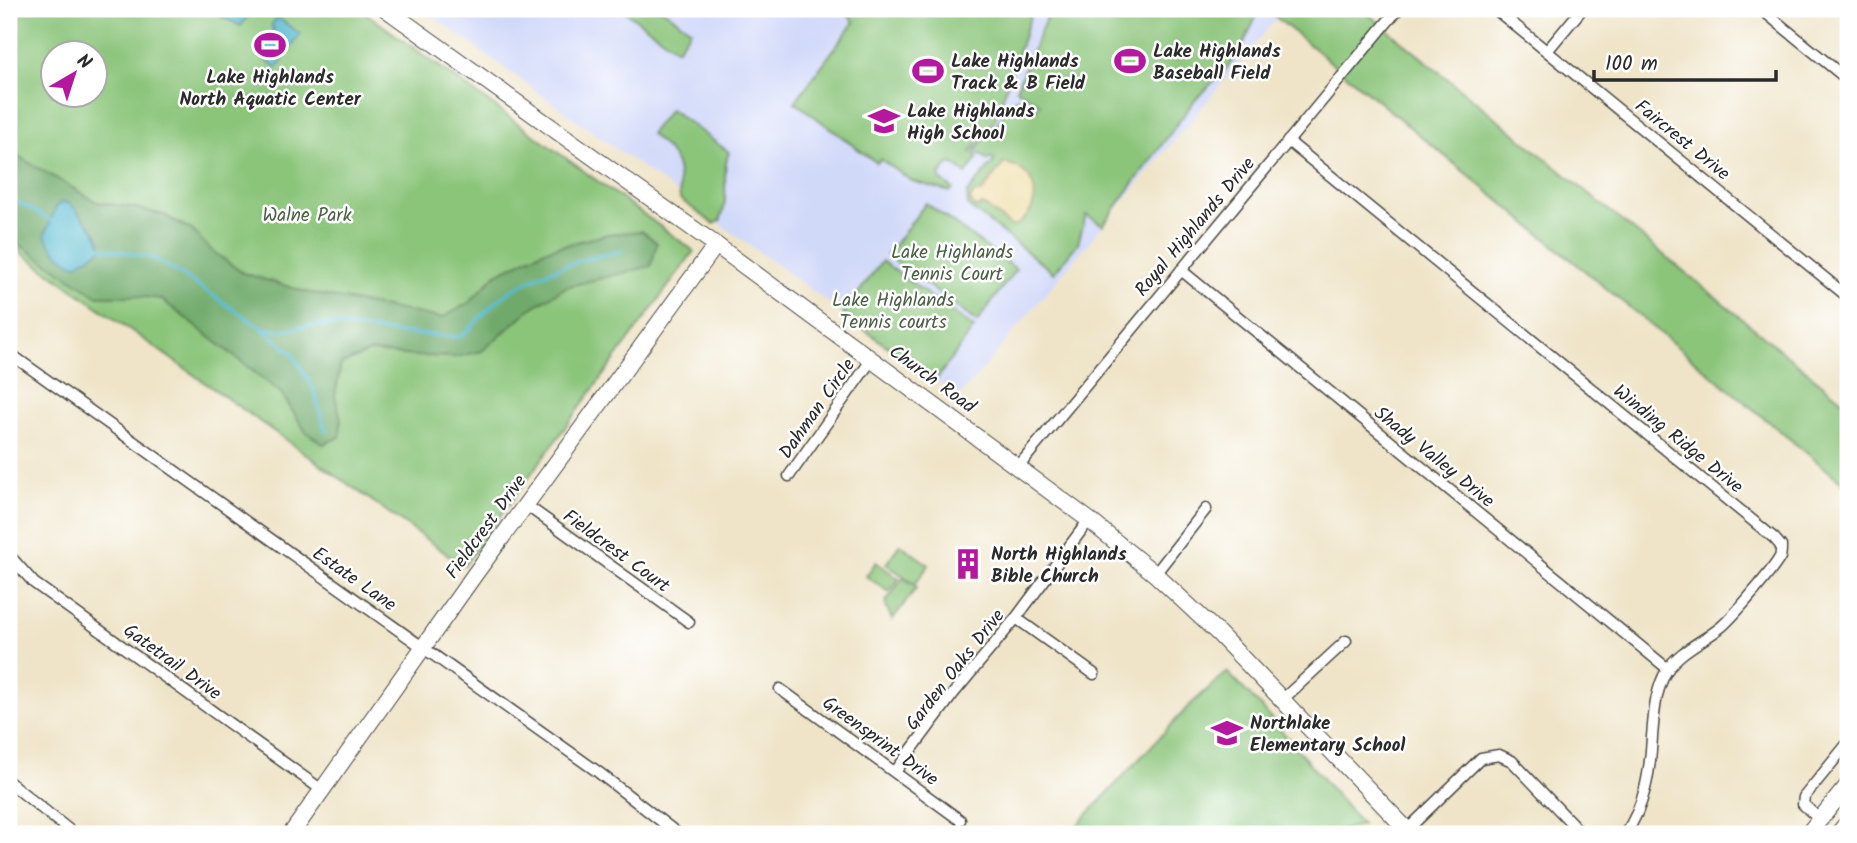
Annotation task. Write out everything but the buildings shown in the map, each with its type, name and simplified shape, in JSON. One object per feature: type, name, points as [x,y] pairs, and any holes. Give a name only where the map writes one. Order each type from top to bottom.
[{"type":"street","name":"Church Road","points":[[386,9],[716,245],[1090,520],[1219,634],[1409,832]]},
{"type":"street","name":"Royal Highlands Drive","points":[[1018,467],[1398,9]]},
{"type":"street","name":"Faircrest Drive","points":[[1495,9],[1848,297]]},
{"type":"street","points":[[1547,51],[1582,9]]},
{"type":"street","points":[[1761,9],[1848,80]]},
{"type":"street","name":"Winding Ridge Drive","points":[[1288,141],[1782,546],[1780,556],[1772,568],[1732,616],[1682,654],[1668,669],[1658,689],[1645,792],[1637,814],[1625,834]]},
{"type":"street","name":"Fieldcrest Drive","points":[[291,834],[716,245]]},
{"type":"street","name":"Shady Valley Drive","points":[[1181,270],[1668,669]]},
{"type":"street","name":"Estate Lane","points":[[9,353],[598,772],[678,834]]},
{"type":"street","name":"Dahman Circle","points":[[789,476],[872,359]]},
{"type":"street","name":"Fieldcrest Court","points":[[526,505],[689,622]]},
{"type":"street","points":[[1154,574],[1206,509]]},
{"type":"street","name":"Garden Oaks Drive","points":[[895,772],[1090,520]]},
{"type":"street","name":"Gatetrail Drive","points":[[9,555],[34,583],[322,790]]},
{"type":"street","points":[[1016,618],[1094,674]]},
{"type":"street","points":[[1282,700],[1346,641]]},
{"type":"street","name":"Greensprint Drive","points":[[780,689],[960,820]]},
{"type":"street","points":[[1845,828],[1803,804],[1804,797],[1848,743]]},
{"type":"street","points":[[1409,832],[1482,758],[1499,755],[1511,761],[1582,834]]},
{"type":"street","points":[[9,782],[74,834]]},
{"type":"street","points":[[1808,834],[1848,785]]},
{"type":"shaded area","name":"Lake Highlands High School","points":[[423,9],[1266,9],[1277,18],[959,397]]},
{"type":"green space","name":"Walne Park","points":[[9,9],[360,9],[694,251],[464,566],[9,244]]},
{"type":"green space","points":[[622,9],[662,9],[691,30],[677,49]]},
{"type":"green space","name":"Lake Highlands Track & B Field","points":[[849,9],[1033,9],[1002,99],[1004,101],[995,119],[971,151],[978,157],[966,174],[953,163],[940,175],[940,179],[953,189],[950,192],[912,181],[880,159],[877,163],[795,102],[855,23],[847,14]]},
{"type":"green space","points":[[1050,9],[1252,9],[1258,13],[1239,53],[1194,101],[1103,225],[1086,215],[1078,243],[1054,273],[968,206],[967,194],[995,160],[991,157],[988,160],[975,150],[1018,97],[1035,110],[1040,104],[1016,89]]},
{"type":"green space","points":[[1266,9],[1362,9],[1848,405],[1848,487]]},
{"type":"green space","points":[[670,109],[729,152],[725,168],[723,211],[720,221],[714,224],[680,199],[675,162],[667,149],[650,134]]},
{"type":"green space","points":[[9,151],[97,202],[164,215],[192,230],[211,250],[243,273],[306,292],[442,318],[470,302],[496,274],[545,250],[608,234],[642,231],[657,243],[651,266],[566,287],[530,309],[482,351],[456,357],[370,352],[341,364],[335,396],[341,419],[340,437],[323,444],[306,432],[281,393],[161,299],[98,296],[9,238]]},
{"type":"green space","name":"Lake Highlands Tennis Court","points":[[926,203],[1016,269],[977,322],[887,255]]},
{"type":"green space","name":"Lake Highlands Tennis courts","points":[[882,261],[974,328],[935,381],[843,314]]},
{"type":"green space","points":[[900,544],[929,565],[915,584],[886,564]]},
{"type":"green space","points":[[876,562],[899,579],[889,592],[866,576]]},
{"type":"green space","points":[[903,578],[917,587],[892,620],[885,603]]},
{"type":"green space","name":"Northlake Elementary School","points":[[1227,672],[1262,708],[1362,825],[1325,834],[1069,834],[1189,706]]},
{"type":"sand","points":[[1077,9],[1148,9],[1131,19],[1112,22],[1094,19]]},
{"type":"sand","points":[[1004,163],[1026,173],[1034,191],[1030,211],[1013,227],[983,205],[974,206],[970,200],[974,193],[982,192]]},
{"type":"water","points":[[222,9],[252,9],[241,26],[220,16]]},
{"type":"water","points":[[277,17],[300,34],[277,68],[258,55],[274,29],[271,26]]},
{"type":"water","points":[[63,202],[73,206],[91,226],[102,249],[76,265],[57,253],[45,234],[56,207]]},
{"type":"waterway","points":[[9,197],[52,221]]},
{"type":"waterway","points":[[99,247],[153,258],[262,328],[280,331],[306,326],[337,325],[461,337],[495,303],[528,281],[574,263],[622,251]]},
{"type":"waterway","points":[[263,329],[292,353],[313,388],[326,432]]},
{"type":"place","name":"Lake Highlands North Aquatic Center","points":[[270,45]]},
{"type":"place","name":"Lake Highlands Baseball Field","points":[[1130,61]]},
{"type":"place","name":"Lake Highlands Track & B Field","points":[[928,71]]},
{"type":"place","name":"Lake Highlands High School","points":[[884,121]]},
{"type":"place","name":"North Highlands Bible Church","points":[[968,564]]},
{"type":"place","name":"Northlake Elementary School","points":[[1227,733]]}]
